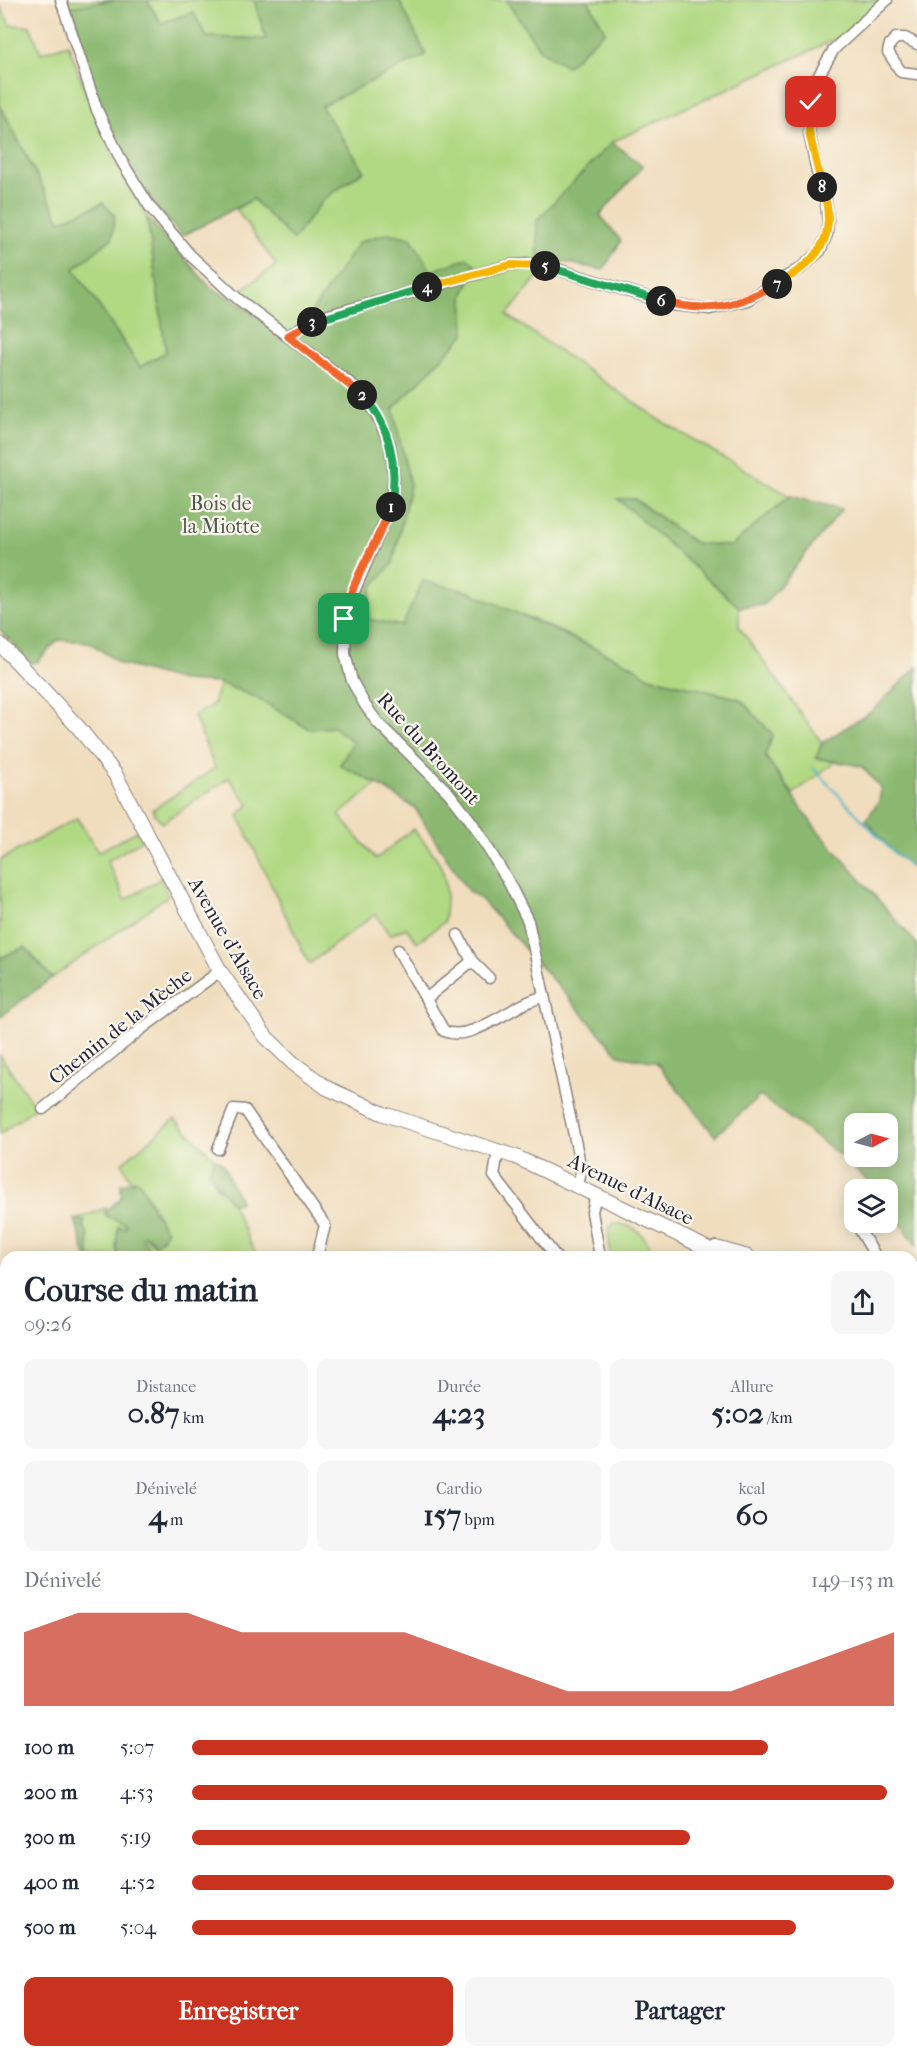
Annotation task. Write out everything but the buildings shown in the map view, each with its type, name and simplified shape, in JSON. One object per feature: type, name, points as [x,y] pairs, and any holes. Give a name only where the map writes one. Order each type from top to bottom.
[{"type":"main road","name":"Avenue d'Alsace","points":[[0,644],[79,728],[115,774],[220,971],[266,1037],[293,1064],[327,1088],[384,1114],[498,1151],[578,1185],[714,1251]]},
{"type":"main road","name":"Avenue d'Alsace","points":[[699,1243],[727,1251]]},
{"type":"street","name":"Rue du Bromont","points":[[60,0],[97,110],[122,162],[150,207],[190,255],[238,298],[351,384],[367,399],[390,444],[394,478],[391,506],[346,610],[345,654],[352,681],[364,705],[449,794],[471,821],[507,879],[528,921],[578,1154],[581,1172],[578,1185]]},
{"type":"street","points":[[288,336],[303,326],[329,315],[485,270],[510,265],[531,264],[550,267],[673,305],[710,309],[747,300],[788,278],[813,258],[827,234],[825,195],[817,172],[809,132],[811,102],[819,75],[834,49],[888,0]]},
{"type":"street","points":[[917,44],[905,38],[896,38],[890,44],[888,52],[901,72],[917,74]]},
{"type":"street","points":[[458,935],[472,961],[489,978]]},
{"type":"street","points":[[398,950],[444,1031],[454,1035],[467,1033],[532,1000],[544,997]]},
{"type":"street","points":[[427,998],[472,961]]},
{"type":"street","name":"Chemin de la Mèche","points":[[43,1108],[140,1030],[220,971]]},
{"type":"street","points":[[218,1149],[234,1108],[245,1110],[325,1225],[318,1251]]},
{"type":"street","points":[[498,1151],[494,1176],[551,1251]]},
{"type":"street","points":[[597,1194],[592,1212],[599,1251]]},
{"type":"street","points":[[861,1233],[872,1251]]},
{"type":"green space","points":[[68,0],[116,0],[69,7]]},
{"type":"green space","points":[[116,0],[147,0],[161,23],[193,12],[207,37],[266,39],[254,0],[399,0],[426,55],[321,106],[364,170],[323,200],[293,240],[253,199],[182,236],[151,201],[123,156],[102,107],[69,7]]},
{"type":"green space","points":[[147,0],[254,0],[266,39],[207,37],[161,23]]},
{"type":"green space","points":[[399,0],[506,0],[541,51],[605,31],[588,0],[881,0],[842,36],[612,142],[538,257],[551,260],[507,315],[663,422],[790,496],[731,546],[695,543],[635,499],[619,499],[739,607],[739,627],[822,743],[816,758],[835,762],[793,794],[765,756],[740,699],[649,677],[631,665],[533,619],[402,626],[368,619],[372,587],[393,563],[410,485],[393,409],[465,334],[463,296],[476,267],[290,340],[230,298],[276,265],[236,209],[253,199],[293,239],[323,200],[364,171],[320,106],[425,55]]},
{"type":"green space","points":[[506,0],[588,0],[605,31],[567,66],[541,51]]},
{"type":"green space","points":[[0,5],[10,25],[30,26],[41,53],[68,44],[93,111],[118,165],[147,217],[166,352],[140,367],[74,269],[112,238],[103,203],[61,222],[0,105]]},
{"type":"green space","name":"Bois de la Miotte","points":[[0,105],[60,221],[103,203],[115,216],[112,238],[74,269],[140,367],[166,352],[147,217],[211,288],[230,298],[290,340],[311,331],[311,313],[359,242],[388,233],[411,238],[431,271],[468,258],[476,266],[463,296],[465,334],[393,409],[410,485],[393,563],[372,587],[368,619],[402,626],[423,581],[468,591],[631,665],[649,677],[740,699],[773,735],[765,756],[813,825],[917,944],[917,1246],[898,1220],[898,1179],[865,1179],[853,1167],[898,1167],[898,1113],[844,1113],[844,1159],[760,1096],[715,1136],[656,1062],[619,1055],[481,899],[468,891],[415,808],[377,784],[340,765],[353,742],[333,727],[309,729],[255,697],[220,683],[182,681],[120,664],[89,642],[58,640],[37,662],[30,663],[0,630]]},
{"type":"green space","points":[[612,142],[643,166],[600,215],[621,241],[603,270],[538,257],[537,220]]},
{"type":"green space","points":[[790,496],[842,509],[764,605],[739,607],[618,499],[634,499],[695,543],[731,546]]},
{"type":"green space","points":[[917,667],[917,872],[893,852],[866,820],[879,801],[881,788],[861,766],[816,758],[822,743],[872,711]]},
{"type":"green space","points":[[220,683],[255,697],[309,729],[333,727],[353,742],[340,765],[377,784],[339,815],[376,859],[413,829],[432,852],[442,871],[446,892],[444,922],[417,942],[406,928],[390,935],[375,914],[309,964],[238,815],[249,805],[229,778],[162,823],[152,810],[215,768],[194,716],[213,704]]},
{"type":"green space","points":[[77,818],[98,852],[137,831],[142,840],[107,861],[126,900],[161,878],[168,896],[52,978],[25,947],[0,958],[0,860]]},
{"type":"green space","points":[[25,947],[52,978],[0,1017],[0,958]]},
{"type":"green space","points":[[0,1055],[35,1107],[0,1134]]},
{"type":"green space","points":[[175,1119],[214,1158],[209,1174],[218,1188],[227,1194],[254,1251],[151,1251],[142,1238],[144,1235],[155,1245],[163,1238],[161,1224],[137,1180],[131,1181],[122,1163]]},
{"type":"green space","points":[[214,1158],[224,1166],[240,1202],[236,1204],[230,1202],[209,1173]]},
{"type":"green space","points":[[137,1180],[141,1184],[152,1209],[167,1231],[155,1245],[144,1235],[142,1238],[151,1251],[117,1251],[118,1226],[125,1228],[126,1224],[108,1217],[106,1211],[121,1198],[121,1184]]},
{"type":"green space","points":[[106,1208],[105,1215],[126,1223],[126,1228],[118,1227],[117,1251],[89,1251],[88,1234],[78,1219]]},
{"type":"green space","points":[[75,1219],[85,1221],[83,1225],[88,1234],[89,1251],[84,1251]]},
{"type":"green space","points":[[614,1223],[631,1227],[641,1234],[653,1251],[610,1251],[608,1230]]},
{"type":"waterway","points":[[812,767],[890,849],[917,871]]},
{"type":"route","points":[[344,619],[354,586],[379,538],[391,506],[394,478],[390,444],[367,399],[288,336],[303,326],[329,315],[485,270],[510,265],[531,264],[550,267],[673,305],[710,309],[747,300],[788,278],[801,268],[820,250],[827,234],[825,195],[817,172],[809,132],[811,102]]}]
